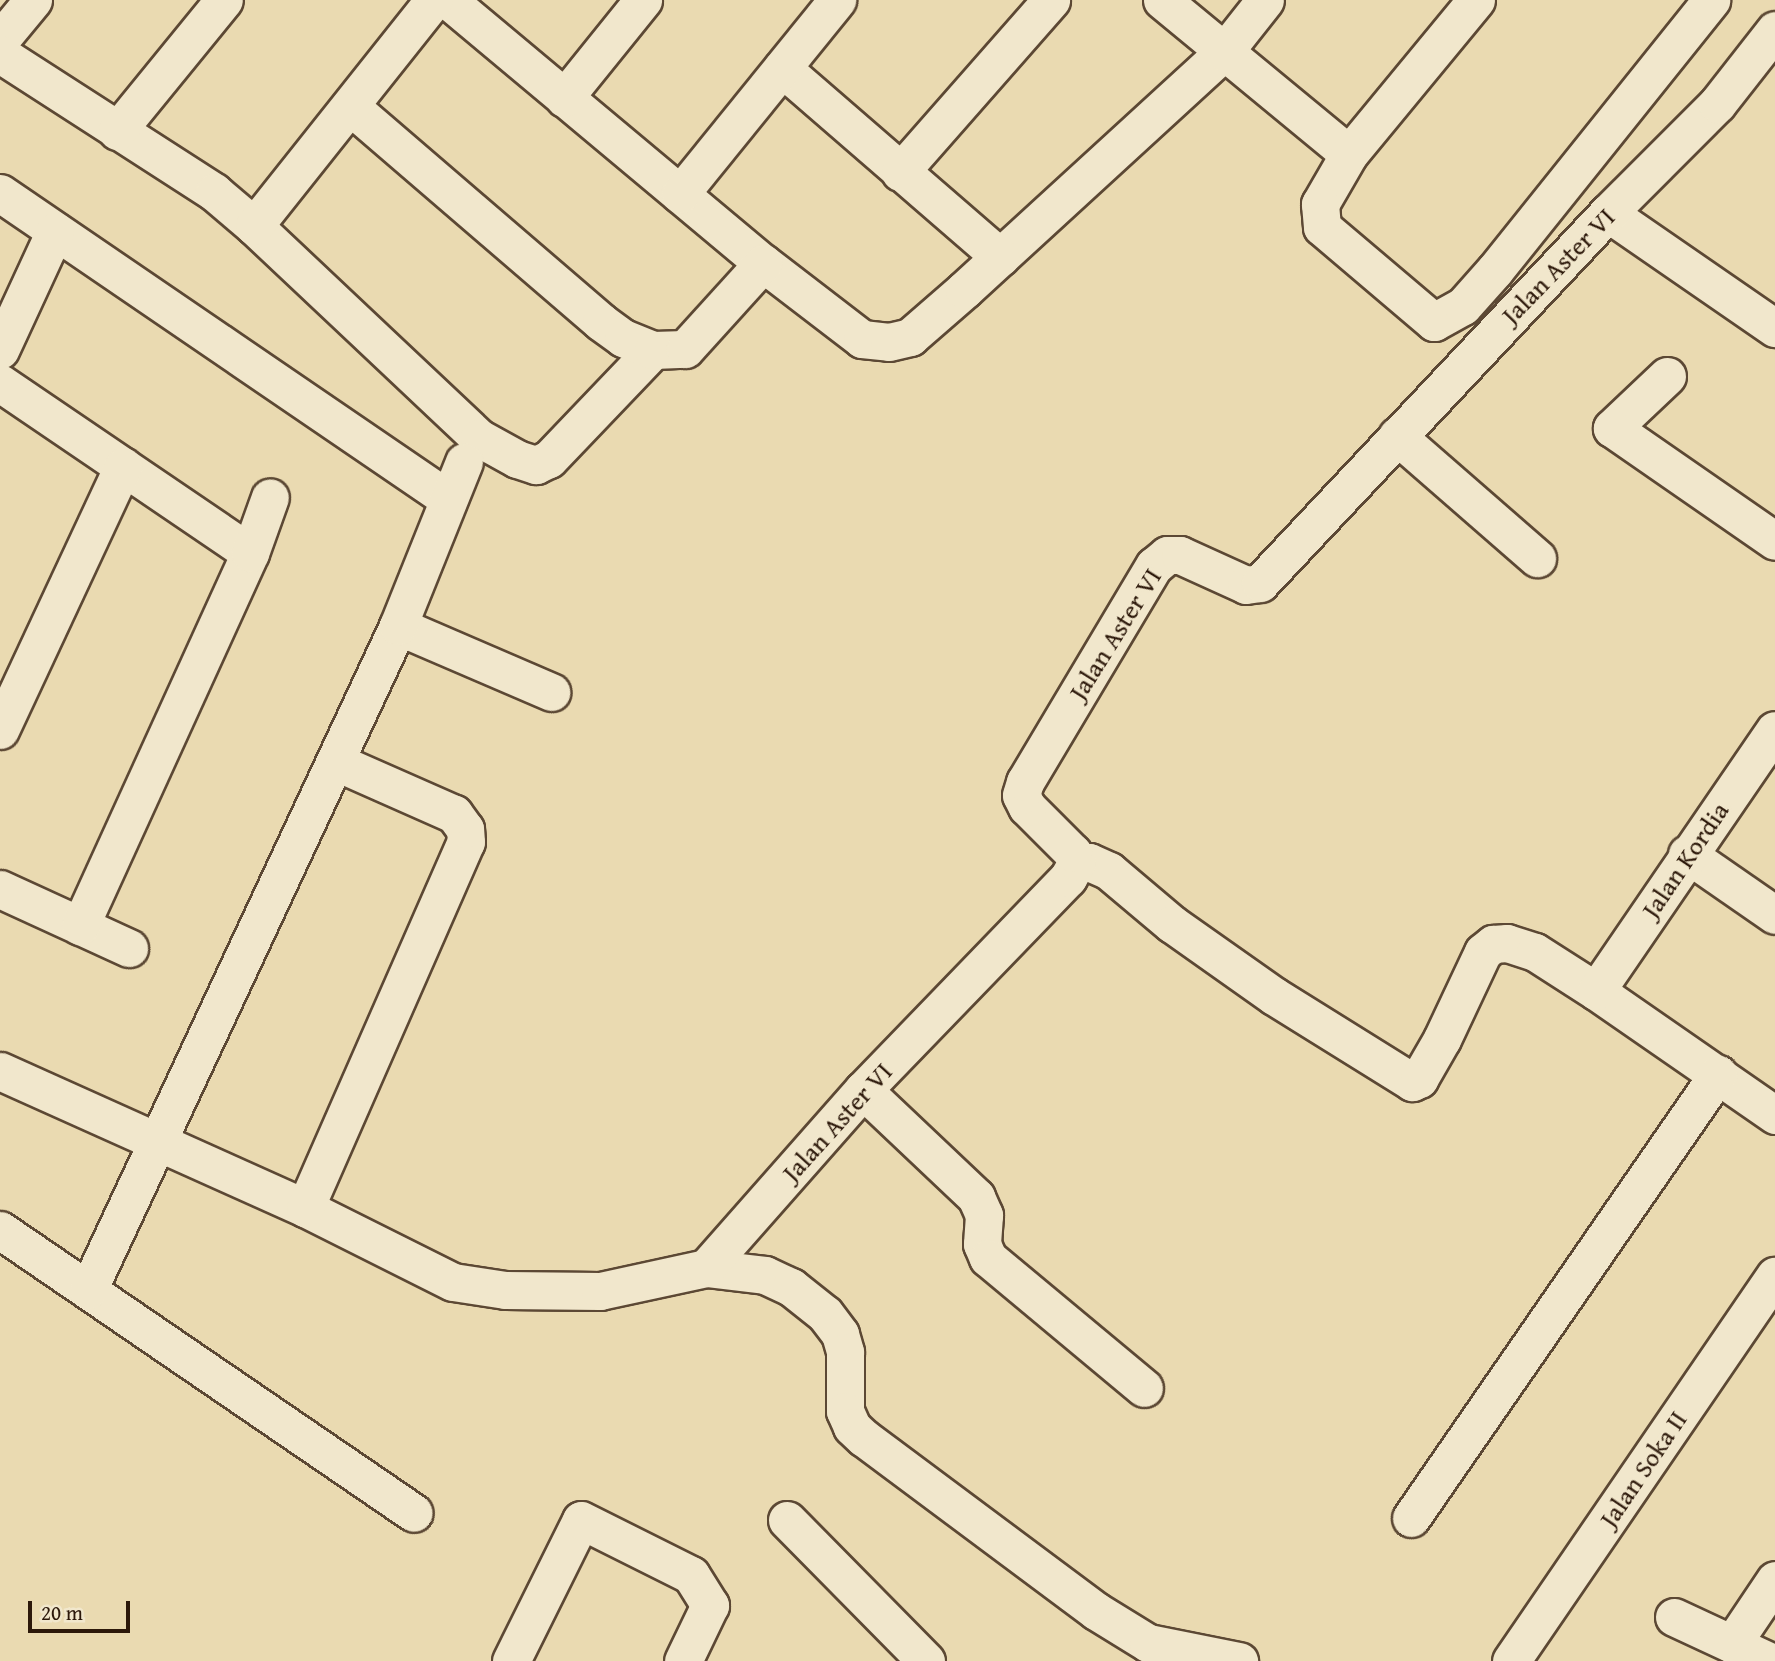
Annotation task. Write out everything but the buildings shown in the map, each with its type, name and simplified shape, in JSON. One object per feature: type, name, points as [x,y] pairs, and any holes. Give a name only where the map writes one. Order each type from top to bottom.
[{"type":"street","points":[[0,40],[33,0]]},
{"type":"street","points":[[117,131],[224,0]]},
{"type":"street","points":[[254,226],[435,0]]},
{"type":"street","points":[[448,0],[763,263],[862,339],[889,342],[910,337],[1000,257],[1224,52],[1265,0]]},
{"type":"street","points":[[564,98],[643,0]]},
{"type":"street","points":[[680,194],[837,0]]},
{"type":"street","points":[[900,172],[1051,0]]},
{"type":"street","points":[[1162,0],[1349,154]]},
{"type":"street","points":[[1476,0],[1349,154],[1320,204],[1322,227],[1434,322],[1462,306],[1495,270],[1711,0]]},
{"type":"street","name":"Jalan Aster VI","points":[[706,1268],[863,1090],[1068,878],[1077,862],[1073,853],[1027,807],[1021,795],[1025,782],[1154,566],[1167,555],[1181,555],[1246,585],[1260,583],[1608,213],[1717,104],[1775,30]]},
{"type":"street","points":[[0,54],[214,192],[254,226],[479,438],[517,459],[536,465],[549,459],[653,351]]},
{"type":"street","points":[[782,68],[1000,257]]},
{"type":"street","points":[[350,106],[601,322],[623,338],[653,351],[685,349],[763,263]]},
{"type":"street","points":[[0,193],[447,498]]},
{"type":"street","points":[[1608,213],[1775,328]]},
{"type":"street","points":[[0,350],[55,231]]},
{"type":"street","points":[[1667,376],[1612,428],[1775,541]]},
{"type":"street","points":[[0,383],[250,553]]},
{"type":"street","points":[[1397,436],[1537,558]]},
{"type":"street","points":[[88,1290],[398,626],[447,498],[464,462]]},
{"type":"street","points":[[0,730],[122,466]]},
{"type":"street","points":[[80,926],[250,553],[270,497]]},
{"type":"street","points":[[398,626],[551,692]]},
{"type":"street","name":"Jalan Kordia","points":[[1596,991],[1687,854],[1775,730]]},
{"type":"street","points":[[305,1208],[466,842],[466,829],[454,814],[336,762]]},
{"type":"street","points":[[1687,854],[1775,915]]},
{"type":"street","points":[[1077,862],[1089,862],[1109,871],[1172,924],[1274,996],[1412,1082],[1419,1079],[1442,1039],[1483,952],[1493,944],[1507,943],[1535,952],[1596,991],[1775,1115]]},
{"type":"street","points":[[0,889],[129,948]]},
{"type":"street","points":[[0,1071],[155,1144],[305,1208],[431,1273],[480,1287],[600,1291],[706,1268],[765,1275],[791,1287],[825,1314],[840,1335],[845,1352],[845,1410],[852,1427],[1096,1611],[1138,1652],[1239,1661]]},
{"type":"street","points":[[1411,1518],[1718,1074]]},
{"type":"street","points":[[863,1090],[976,1197],[984,1215],[982,1244],[988,1258],[1144,1388]]},
{"type":"street","points":[[0,1230],[414,1513]]},
{"type":"street","name":"Jalan Soka II","points":[[1511,1661],[1775,1276]]},
{"type":"street","points":[[511,1661],[581,1520],[691,1575],[710,1605],[682,1661]]},
{"type":"street","points":[[787,1520],[926,1661]]},
{"type":"street","points":[[1732,1644],[1775,1580]]},
{"type":"street","points":[[1674,1617],[1769,1661]]}]
